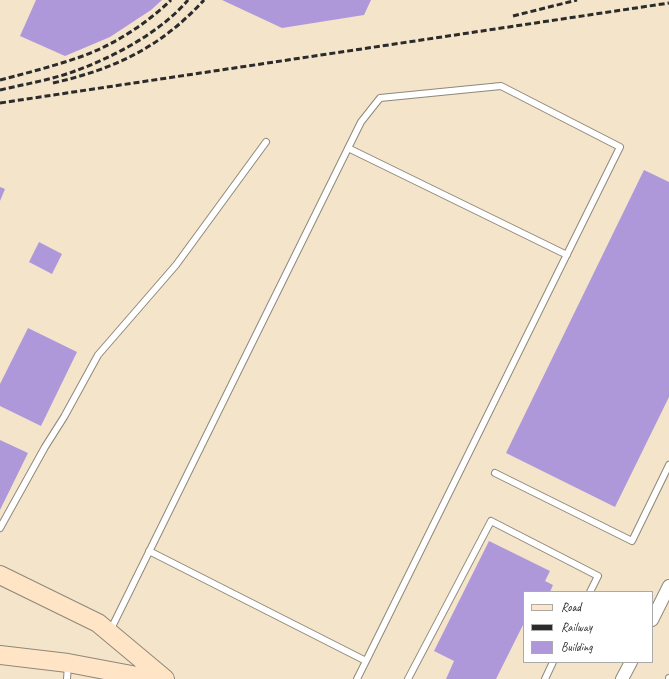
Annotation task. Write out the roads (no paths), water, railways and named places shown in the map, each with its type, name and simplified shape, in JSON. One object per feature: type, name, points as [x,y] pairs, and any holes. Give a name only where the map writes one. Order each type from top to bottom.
[{"type":"main road","points":[[0,576],[98,623],[165,679]]},
{"type":"main road","points":[[0,655],[68,671],[153,679]]},
{"type":"street","points":[[653,618],[669,586]]},
{"type":"street","points":[[622,679],[630,663]]},
{"type":"lane","points":[[109,633],[361,122],[380,98],[501,86],[620,147],[356,679]]},
{"type":"lane","points":[[0,528],[98,355],[176,265],[266,142]]},
{"type":"lane","points":[[348,148],[567,255]]},
{"type":"lane","points":[[495,472],[632,541],[669,465]]},
{"type":"lane","points":[[408,679],[491,521],[598,576],[590,591]]},
{"type":"lane","points":[[149,551],[366,661]]},
{"type":"lane","points":[[545,679],[553,663]]},
{"type":"railway","points":[[0,80],[93,52],[129,33],[171,0]]},
{"type":"railway","points":[[0,90],[57,77],[90,65],[121,51],[151,33],[177,12],[188,0]]},
{"type":"railway","points":[[53,83],[97,71],[136,54],[171,31],[204,0]]},
{"type":"railway","points":[[513,16],[577,0]]},
{"type":"railway","points":[[0,103],[669,3]]}]
